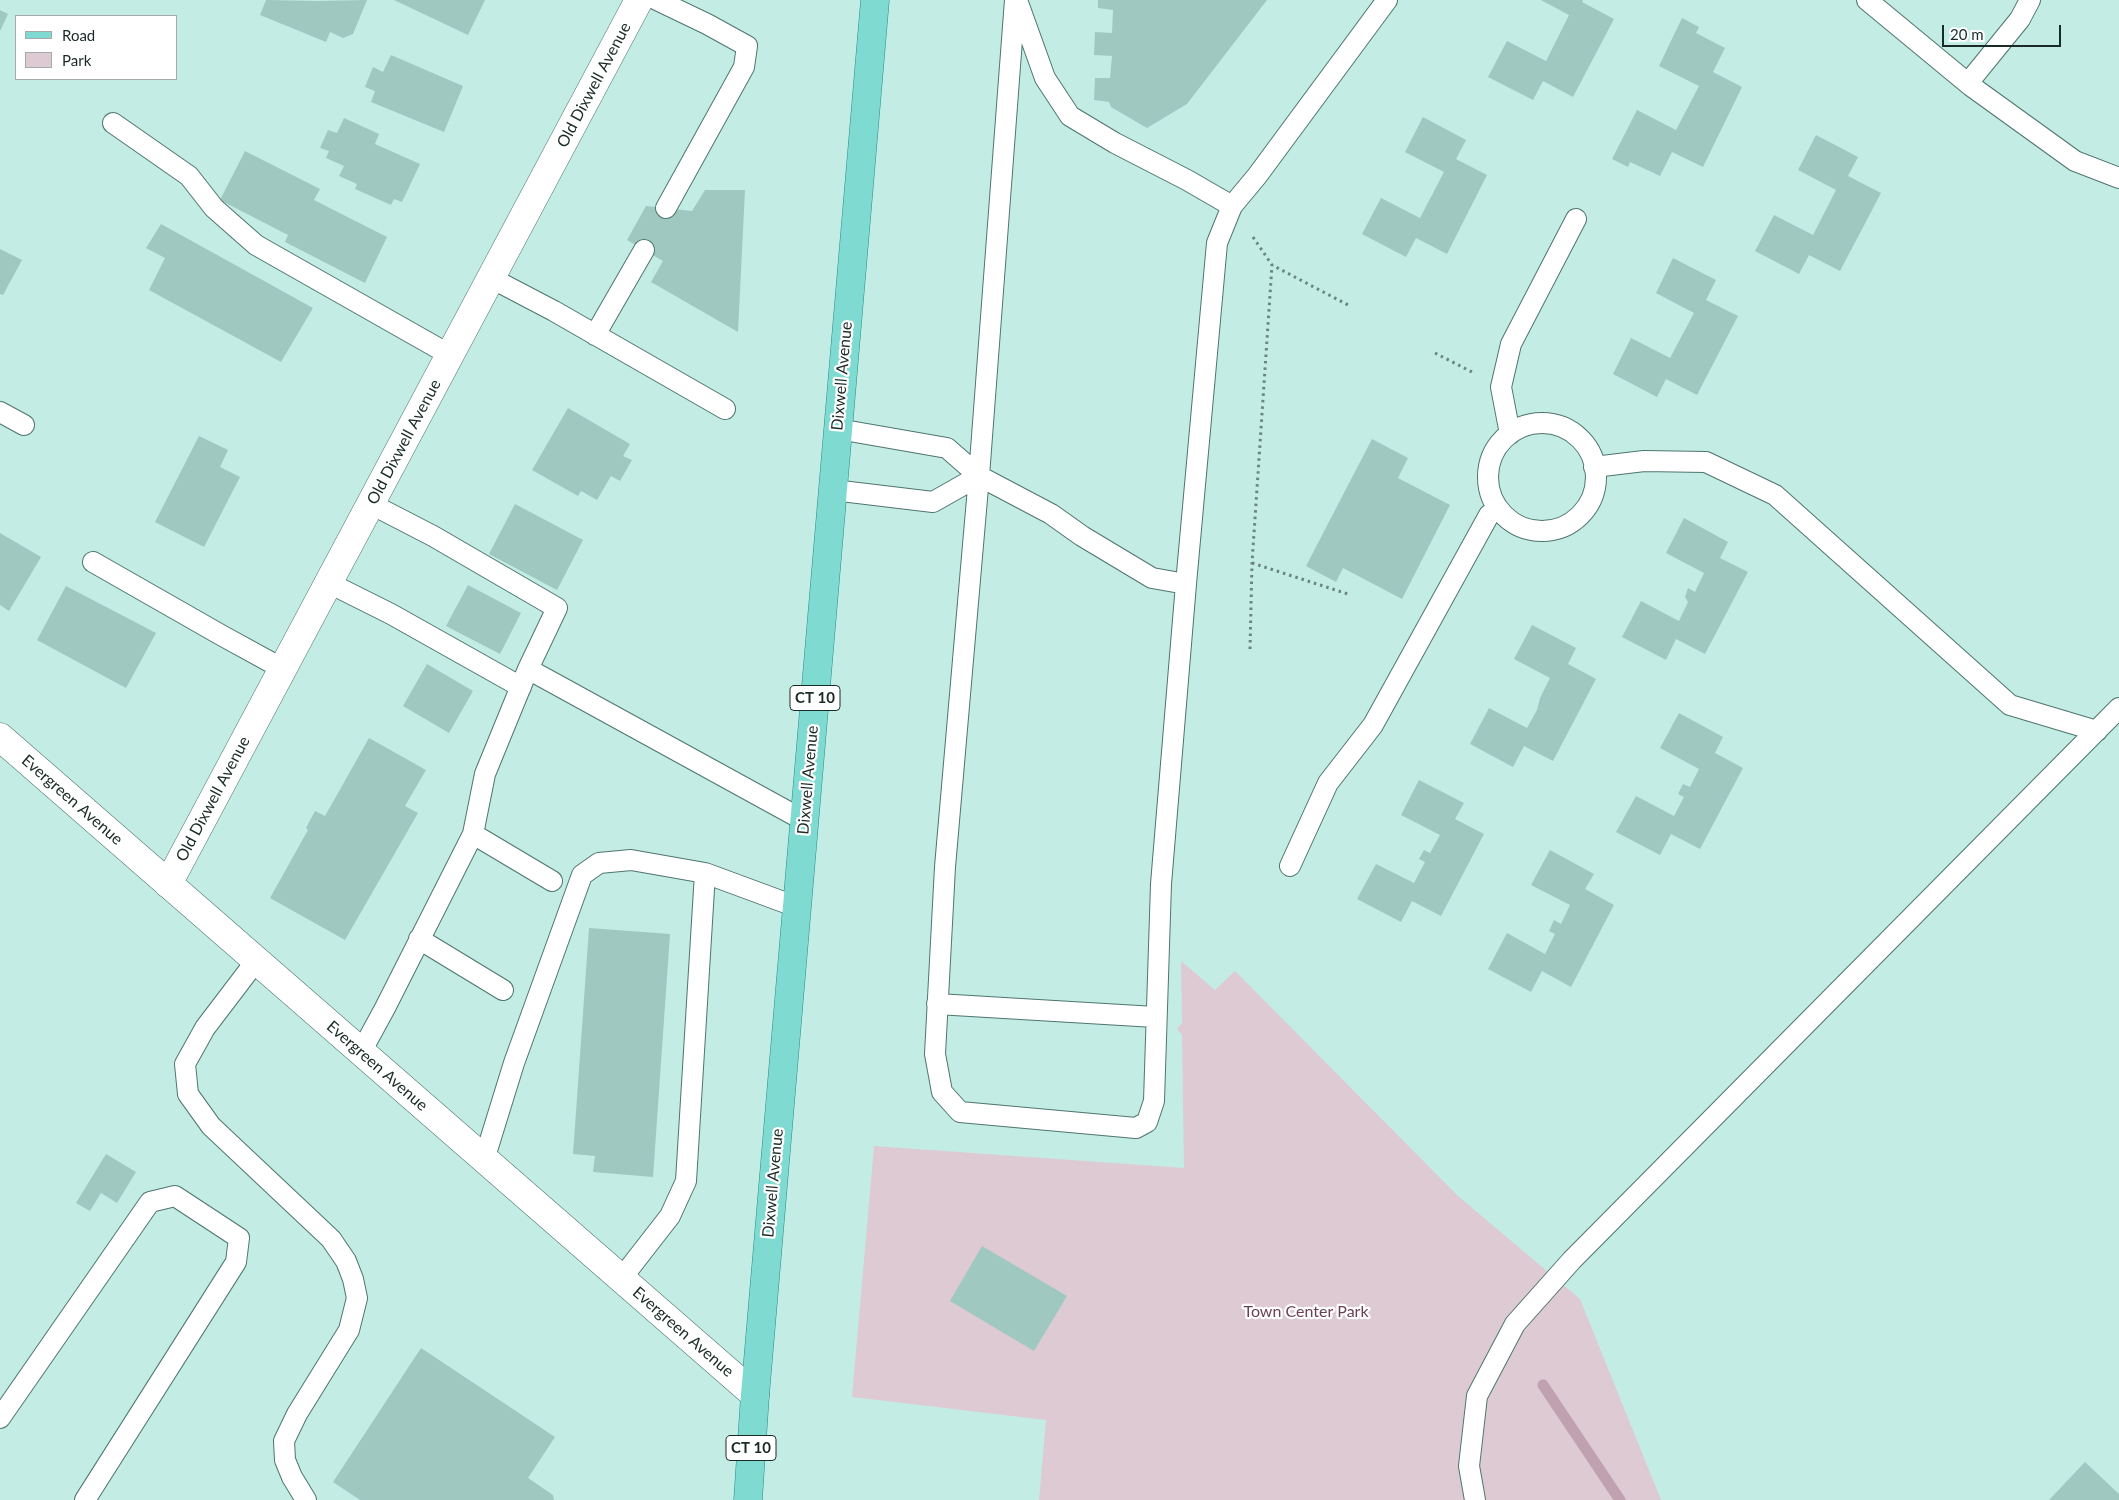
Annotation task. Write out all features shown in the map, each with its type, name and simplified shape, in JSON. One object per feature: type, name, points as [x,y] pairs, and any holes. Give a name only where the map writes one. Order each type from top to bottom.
[{"type":"main road","name":"Dixwell Avenue","points":[[748,1500],[755,1395],[875,0]]},
{"type":"street","name":"Old Dixwell Avenue","points":[[168,884],[640,0]]},
{"type":"street","name":"Evergreen Avenue","points":[[0,737],[755,1395]]},
{"type":"lane","points":[[657,0],[747,46],[744,67],[666,208]]},
{"type":"lane","points":[[1016,0],[1045,78],[1070,116],[1115,143],[1187,180],[1232,206]]},
{"type":"lane","points":[[1016,0],[979,476],[945,867],[935,1054],[942,1092],[960,1112],[1136,1128],[1147,1122],[1154,1101],[1160,884],[1217,243],[1232,206],[1257,176],[1387,0]]},
{"type":"lane","points":[[1867,0],[1968,83],[2075,161],[2119,178]]},
{"type":"lane","points":[[1968,83],[2020,19],[2030,0]]},
{"type":"lane","points":[[113,123],[189,176],[214,208],[256,245],[450,356]]},
{"type":"lane","points":[[1510,434],[1501,387],[1511,344],[1576,219]]},
{"type":"lane","points":[[595,335],[644,250]]},
{"type":"lane","points":[[491,278],[554,311],[725,409]]},
{"type":"lane","points":[[0,412],[24,425]]},
{"type":"lane","points":[[1536,424],[1551,424],[1565,429],[1586,447],[1594,467],[1594,488],[1587,507],[1572,522],[1560,528],[1539,531],[1526,529],[1507,519],[1498,508],[1489,490],[1489,469],[1496,449],[1510,434],[1522,427],[1536,424]]},
{"type":"lane","points":[[838,429],[947,448],[979,476],[1051,514],[1082,536],[1152,578],[1186,584]]},
{"type":"lane","points":[[1594,467],[1644,461],[1706,462],[1775,495],[2010,704],[2097,731]]},
{"type":"lane","points":[[833,490],[933,502],[979,476]]},
{"type":"lane","points":[[361,1052],[472,834],[485,774],[525,678],[557,608],[433,536],[371,504]]},
{"type":"lane","points":[[1290,866],[1328,783],[1373,725],[1488,515],[1498,508]]},
{"type":"lane","points":[[93,562],[283,669]]},
{"type":"lane","points":[[329,583],[525,678],[805,821]]},
{"type":"lane","points":[[1475,1500],[1468,1466],[1477,1396],[1515,1324],[1572,1260],[2119,708]]},
{"type":"lane","points":[[472,834],[552,881]]},
{"type":"lane","points":[[484,1160],[514,1064],[582,875],[599,863],[631,860],[705,873],[797,907]]},
{"type":"lane","points":[[621,1279],[670,1216],[686,1181],[705,873]]},
{"type":"lane","points":[[419,939],[503,990]]},
{"type":"lane","points":[[256,961],[205,1028],[185,1064],[188,1094],[211,1126],[331,1239],[346,1261],[353,1279],[357,1298],[349,1330],[297,1414],[284,1441],[285,1460],[292,1477],[306,1500]]},
{"type":"lane","points":[[937,1004],[1156,1017]]},
{"type":"lane","points":[[0,1418],[150,1202],[175,1196],[239,1238],[236,1262],[85,1500]]},
{"type":"path","points":[[1250,649],[1252,563],[1272,265],[1350,306]]},
{"type":"path","points":[[1435,353],[1501,387]]},
{"type":"path","points":[[1252,563],[1348,594]]},
{"type":"green space","name":"Town Center Park","points":[[1181,961],[1215,990],[1235,971],[1458,1196],[1580,1299],[1661,1500],[1039,1500],[1046,1420],[852,1397],[874,1146],[1184,1168],[1182,1035],[1177,1029],[1182,1023]]},
{"type":"building","points":[[266,0],[367,0],[353,34],[343,38],[330,32],[326,42],[260,15]]},
{"type":"building","points":[[394,0],[485,0],[468,35]]},
{"type":"building","points":[[1098,0],[1267,0],[1187,104],[1147,128],[1111,107],[1109,102],[1094,100],[1095,78],[1110,78],[1112,56],[1094,55],[1095,32],[1112,33],[1113,10],[1098,8]]},
{"type":"building","points":[[1541,0],[1583,0],[1582,2],[1614,19],[1573,97],[1543,81],[1533,100],[1488,77],[1507,41],[1546,61],[1569,15]]},
{"type":"building","points":[[0,10],[8,14],[0,31]]},
{"type":"building","points":[[1682,18],[1699,27],[1696,33],[1725,48],[1713,72],[1742,87],[1703,167],[1672,152],[1660,176],[1630,162],[1628,167],[1612,159],[1637,110],[1676,130],[1699,86],[1659,66]]},
{"type":"building","points":[[391,55],[463,86],[444,132],[371,102],[375,91],[365,87],[373,67],[383,72]]},
{"type":"building","points":[[1423,117],[1466,140],[1456,159],[1487,175],[1447,254],[1416,238],[1406,257],[1362,234],[1381,198],[1420,218],[1444,172],[1405,152]]},
{"type":"building","points":[[344,118],[379,134],[375,144],[420,164],[402,202],[394,199],[391,205],[355,189],[357,184],[339,176],[344,166],[326,158],[329,151],[320,148],[328,130],[337,133]]},
{"type":"building","points":[[1816,135],[1858,157],[1848,176],[1881,193],[1840,271],[1809,255],[1799,274],[1755,251],[1774,215],[1813,235],[1836,190],[1798,170]]},
{"type":"building","points":[[245,151],[320,189],[314,200],[387,237],[365,283],[285,242],[288,235],[220,200]]},
{"type":"building","points":[[705,190],[745,190],[738,332],[651,282],[663,261],[627,240],[646,206],[692,211]]},
{"type":"building","points":[[161,224],[313,308],[281,362],[149,290],[165,258],[146,248]]},
{"type":"building","points":[[0,249],[22,260],[3,295],[0,294]]},
{"type":"building","points":[[1673,258],[1716,280],[1706,300],[1738,316],[1697,395],[1666,379],[1657,397],[1613,374],[1631,338],[1670,358],[1694,313],[1656,293]]},
{"type":"building","points":[[568,408],[630,444],[623,456],[632,460],[620,481],[611,476],[597,500],[581,491],[578,496],[532,470]]},
{"type":"building","points":[[199,436],[228,450],[220,467],[240,477],[204,547],[155,522]]},
{"type":"building","points":[[1372,439],[1408,458],[1398,478],[1450,505],[1402,599],[1343,568],[1336,582],[1306,566]]},
{"type":"building","points":[[515,504],[583,540],[557,590],[489,554]]},
{"type":"building","points":[[1684,518],[1728,542],[1720,558],[1748,572],[1705,654],[1676,639],[1666,660],[1622,637],[1641,601],[1679,621],[1688,602],[1685,597],[1688,588],[1695,592],[1704,573],[1666,553]]},
{"type":"building","points":[[0,533],[41,557],[9,611],[0,605]]},
{"type":"building","points":[[468,585],[521,613],[500,654],[446,626]]},
{"type":"building","points":[[66,586],[156,633],[126,688],[37,640]]},
{"type":"building","points":[[1532,625],[1576,648],[1568,664],[1596,679],[1553,761],[1524,746],[1513,767],[1470,744],[1489,708],[1527,728],[1537,710],[1540,698],[1550,678],[1514,659]]},
{"type":"building","points":[[427,664],[473,691],[449,733],[403,706]]},
{"type":"building","points":[[1679,713],[1723,737],[1715,753],[1743,768],[1700,849],[1671,834],[1660,855],[1616,832],[1636,796],[1674,816],[1684,797],[1678,794],[1683,784],[1690,787],[1699,769],[1660,748]]},
{"type":"building","points":[[369,738],[426,770],[405,806],[418,813],[345,940],[270,898],[308,830],[306,828],[315,811],[325,816]]},
{"type":"building","points":[[1419,780],[1464,803],[1455,819],[1484,834],[1441,916],[1412,901],[1401,922],[1357,899],[1376,864],[1414,883],[1425,862],[1419,859],[1424,850],[1430,853],[1440,835],[1401,815]]},
{"type":"building","points":[[1550,850],[1594,874],[1585,889],[1614,905],[1571,987],[1542,971],[1531,992],[1488,969],[1507,933],[1545,954],[1555,934],[1549,931],[1554,920],[1561,924],[1570,905],[1531,885]]},
{"type":"building","points":[[589,928],[670,934],[653,1177],[593,1172],[595,1156],[573,1154]]},
{"type":"building","points":[[106,1154],[136,1172],[117,1203],[101,1193],[90,1211],[76,1203]]},
{"type":"building","points":[[982,1246],[1067,1296],[1034,1351],[950,1301]]},
{"type":"building","points":[[421,1348],[555,1437],[528,1478],[553,1495],[554,1500],[360,1500],[333,1482]]},
{"type":"building","points":[[2085,1462],[2119,1494],[2119,1500],[2049,1500]]},
{"type":"waterway","points":[[1543,1385],[1620,1500]]}]
